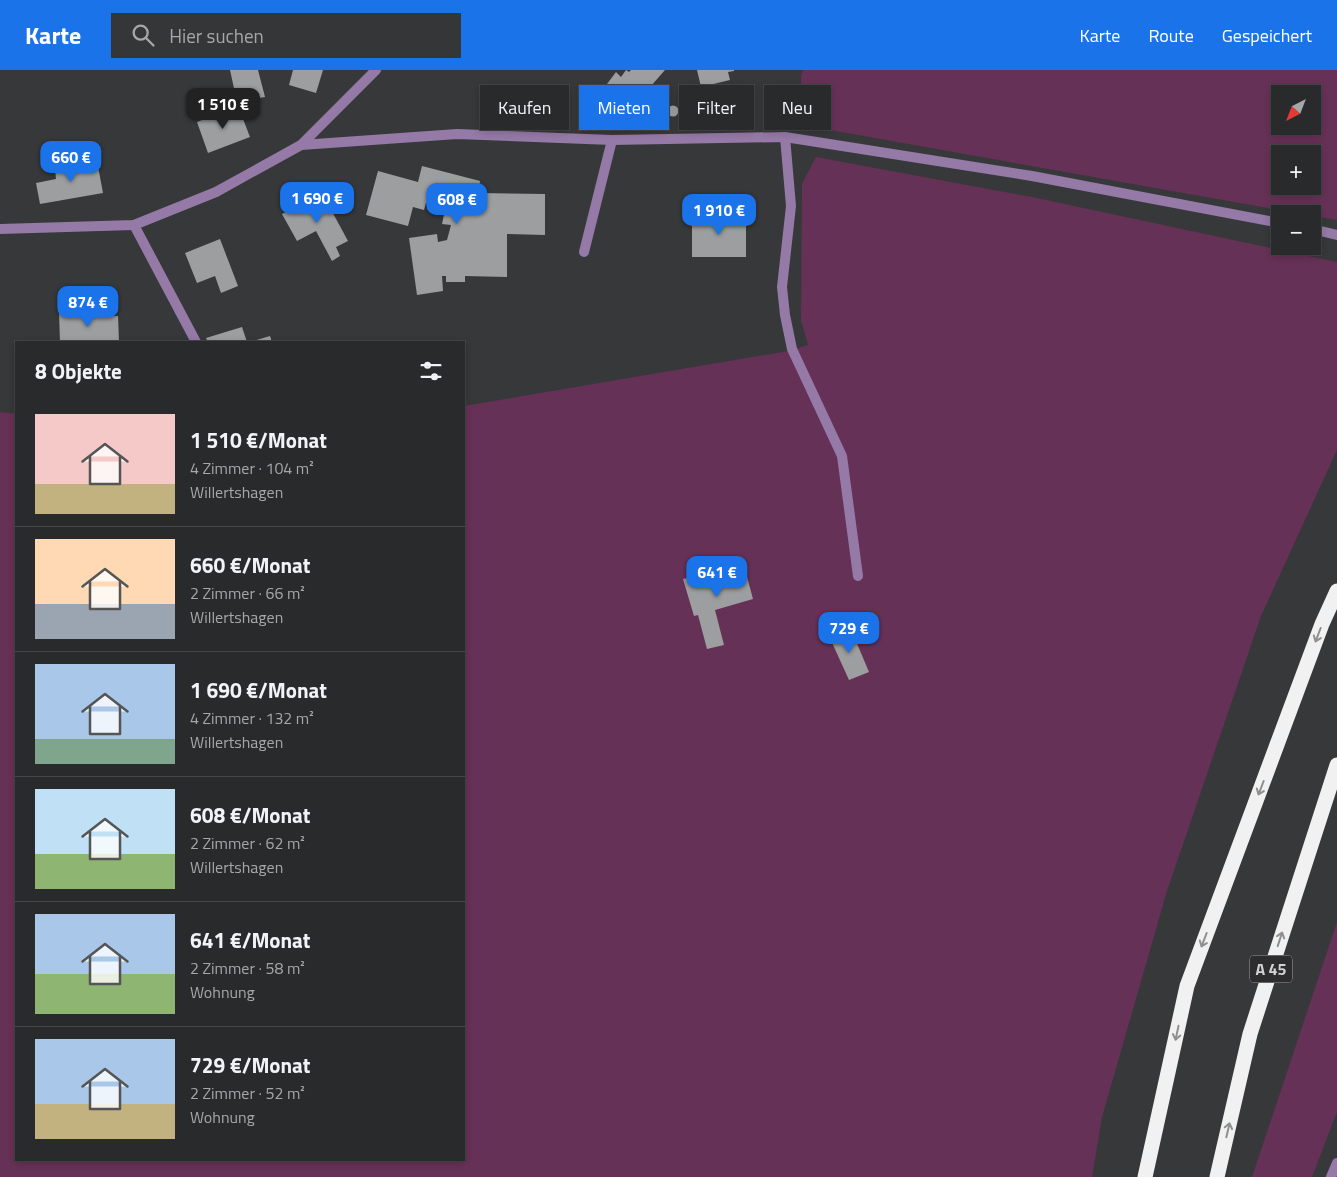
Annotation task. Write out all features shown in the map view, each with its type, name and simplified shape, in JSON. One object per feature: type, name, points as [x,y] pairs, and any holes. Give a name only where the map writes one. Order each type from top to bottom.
[{"type":"highway","points":[[1145,1177],[1187,986],[1322,624],[1337,590]]},
{"type":"highway","name":"A 45","points":[[1217,1177],[1250,1034],[1337,764]]},
{"type":"street","points":[[0,229],[134,225],[216,192],[301,145],[376,70]]},
{"type":"street","points":[[301,145],[457,134],[612,140],[785,137],[1032,176],[1271,221]]},
{"type":"street","points":[[785,137],[791,206],[782,287],[785,315],[792,349],[842,456],[858,576]]},
{"type":"street","points":[[584,252],[612,140]]},
{"type":"street","points":[[134,225],[195,341]]},
{"type":"street","points":[[1321,231],[1337,235]]},
{"type":"street","points":[[1331,1177],[1337,1163]]},
{"type":"shaded area","points":[[803,70],[1337,70],[1337,220],[1321,217],[1321,205],[1271,205],[1271,209],[830,130],[831,85],[801,85]]},
{"type":"shaded area","points":[[816,157],[1032,197],[1271,248],[1271,255],[1304,255],[1337,262],[1337,450],[1261,616],[1167,891],[1102,1117],[1092,1177],[0,1177],[0,412],[15,414],[15,1161],[465,1161],[465,406],[788,351],[808,345],[801,320],[802,184]]},
{"type":"shaded area","points":[[1337,922],[1337,1112],[1312,1177],[1252,1177]]},
{"type":"building","points":[[230,70],[258,70],[265,97],[237,102]]},
{"type":"building","points":[[293,70],[323,70],[316,93],[289,85]]},
{"type":"building","points":[[626,70],[629,72],[631,70],[665,70],[652,85],[606,85],[616,72],[621,77]]},
{"type":"building","points":[[697,70],[734,70],[728,72],[730,80],[701,85]]},
{"type":"building","points":[[238,106],[250,137],[208,153],[197,122]]},
{"type":"building","points":[[675,106],[678,109],[677,115],[669,115],[669,107]]},
{"type":"building","points":[[97,161],[103,193],[40,204],[36,183],[56,179],[55,169]]},
{"type":"building","points":[[422,166],[480,181],[478,193],[545,194],[545,235],[507,234],[507,277],[465,276],[465,282],[446,282],[446,276],[442,276],[443,291],[417,295],[409,238],[437,234],[438,242],[447,240],[451,225],[442,224],[446,205],[432,201],[431,204],[426,203],[424,210],[413,207],[408,226],[366,215],[378,171],[418,182]]},
{"type":"building","points":[[322,193],[348,241],[336,247],[340,256],[332,261],[316,231],[297,241],[282,214]]},
{"type":"building","points":[[692,216],[746,216],[746,257],[692,257]]},
{"type":"building","points":[[220,239],[238,286],[221,293],[215,276],[197,283],[185,253]]},
{"type":"building","points":[[87,311],[87,317],[118,316],[119,341],[60,341],[59,312]]},
{"type":"building","points":[[242,327],[247,341],[208,341],[206,338]]},
{"type":"building","points":[[270,336],[272,341],[253,341]]},
{"type":"building","points":[[743,562],[753,599],[715,610],[724,645],[707,649],[698,615],[694,616],[683,579],[718,572],[717,569]]},
{"type":"building","points":[[850,627],[869,672],[849,680],[829,636]]}]
